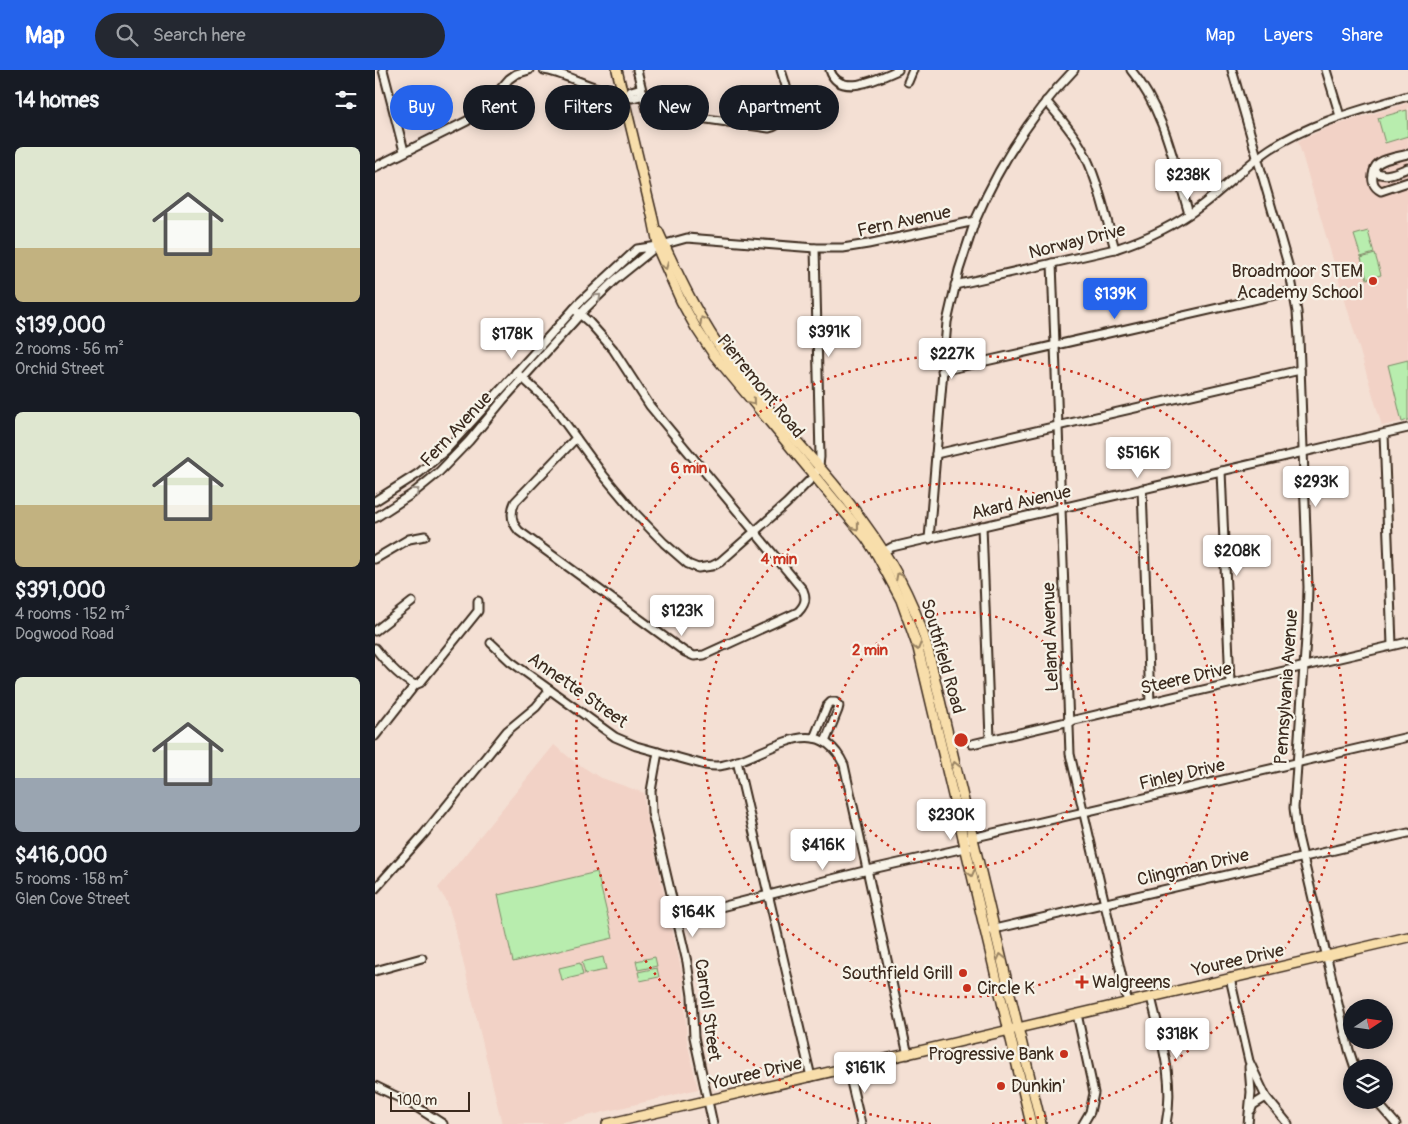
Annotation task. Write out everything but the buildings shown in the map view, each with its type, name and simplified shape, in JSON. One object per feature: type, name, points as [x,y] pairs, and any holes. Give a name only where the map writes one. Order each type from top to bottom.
[{"type":"main road","name":"Pierremont Road","points":[[617,70],[622,85]]},
{"type":"main road","name":"Pierremont Road","points":[[630,120],[668,274],[690,318],[710,350],[729,367],[797,448],[814,476],[862,534],[881,553]]},
{"type":"main road","name":"Pierremont Road","points":[[797,448],[819,466],[868,526],[881,553]]},
{"type":"main road","name":"Southfield Road","points":[[881,553],[906,590],[911,615],[925,640],[932,689],[989,930],[1041,1124]]},
{"type":"main road","name":"Youree Drive","points":[[607,1124],[1408,937]]},
{"type":"main road","name":"Southfield Road","points":[[1014,1029],[1031,1124]]},
{"type":"street","points":[[383,70],[404,151]]},
{"type":"street","points":[[375,166],[467,120],[482,110],[509,79],[516,74],[529,70]]},
{"type":"street","points":[[544,70],[557,72],[593,85]]},
{"type":"street","points":[[637,70],[641,85]]},
{"type":"street","points":[[709,119],[765,128],[780,123],[788,113],[789,101],[781,70]]},
{"type":"street","points":[[831,70],[834,78],[847,86],[877,79],[898,70]]},
{"type":"street","points":[[908,82],[913,70]]},
{"type":"street","name":"Fern Avenue","points":[[375,501],[419,473],[447,449],[574,308],[637,249],[687,238],[815,248],[857,246],[975,221],[1011,151],[1046,101],[1074,70]]},
{"type":"street","points":[[1131,70],[1145,89],[1159,115],[1189,214]]},
{"type":"street","name":"Pennsylvania Avenue","points":[[1232,70],[1283,243],[1298,325],[1308,587],[1294,808],[1297,832],[1352,1059]]},
{"type":"street","points":[[1326,70],[1340,116]]},
{"type":"street","name":"Norway Drive","points":[[955,285],[1115,249],[1150,236],[1189,214],[1257,158],[1304,130],[1340,116],[1408,96]]},
{"type":"street","points":[[1046,101],[1064,122],[1087,161],[1098,189],[1115,249]]},
{"type":"street","points":[[1408,154],[1376,165],[1372,177],[1373,184],[1381,191],[1408,182]]},
{"type":"street","points":[[1374,171],[1382,176],[1408,168]]},
{"type":"street","points":[[929,538],[947,322],[955,285],[975,221]]},
{"type":"street","name":"Fern Avenue","points":[[375,518],[413,494],[439,472],[469,441],[581,314],[615,280],[661,245]]},
{"type":"street","points":[[516,372],[552,405],[616,490],[664,543],[691,566],[698,568],[708,567],[720,562],[755,532],[814,476],[819,466],[815,248]]},
{"type":"street","name":"Leland Avenue","points":[[1052,264],[1070,754],[1128,1003]]},
{"type":"street","points":[[942,371],[1293,291]]},
{"type":"street","points":[[574,308],[613,349],[650,406],[803,590],[805,601],[803,606],[798,612],[704,655],[694,656],[685,652],[519,531],[513,523],[512,514],[515,502],[576,438]]},
{"type":"street","points":[[936,454],[1301,370]]},
{"type":"street","name":"Akard Avenue","points":[[881,553],[892,547],[929,538],[1408,428]]},
{"type":"street","points":[[1385,434],[1392,645]]},
{"type":"street","points":[[1221,472],[1230,683]]},
{"type":"street","points":[[1143,489],[1150,702]]},
{"type":"street","points":[[982,526],[990,739]]},
{"type":"street","points":[[375,559],[409,539],[425,536]]},
{"type":"street","points":[[375,736],[415,685],[423,680],[437,660],[467,626],[478,611],[478,601]]},
{"type":"street","points":[[375,631],[412,602]]},
{"type":"street","name":"Steere Drive","points":[[972,744],[1408,642]]},
{"type":"street","name":"Annette Street","points":[[491,643],[510,661],[615,737],[629,744],[705,765],[725,765],[802,737],[814,738],[825,742]]},
{"type":"street","points":[[375,648],[391,666],[415,685]]},
{"type":"street","points":[[375,889],[425,834],[507,731],[536,707],[550,690]]},
{"type":"street","points":[[814,738],[827,706],[831,702],[835,702],[839,706],[825,742],[838,753],[844,764],[908,1055]]},
{"type":"street","name":"Finley Drive","points":[[677,918],[769,896],[1084,813],[1408,737]]},
{"type":"street","name":"Carroll Street","points":[[658,752],[651,784],[652,812],[690,977],[694,1037],[713,1124]]},
{"type":"street","points":[[737,761],[811,1077]]},
{"type":"street","name":"Clingman Drive","points":[[989,930],[1408,833]]},
{"type":"street","points":[[375,971],[422,958]]},
{"type":"street","points":[[1230,978],[1249,1061],[1251,1087],[1248,1124]]},
{"type":"street","points":[[1151,997],[1170,1081],[1170,1104],[1167,1124]]},
{"type":"street","points":[[1077,1014],[1094,1093],[1090,1112],[1083,1124]]},
{"type":"street","points":[[1249,1061],[1266,1097],[1288,1124]]},
{"type":"street","points":[[848,1069],[861,1124]]},
{"type":"street","points":[[375,1086],[412,1104],[443,1124]]},
{"type":"street","points":[[1250,1113],[1253,1105],[1266,1097]]},
{"type":"street","points":[[1383,1109],[1396,1124]]},
{"type":"shaded area","name":"Broadmoor STEM Academy School","points":[[1408,103],[1408,420],[1382,426],[1298,141],[1329,127]]},
{"type":"shaded area","points":[[554,745],[575,762],[599,777],[644,793],[645,810],[683,977],[687,1041],[698,1089],[555,1124],[502,1124],[454,924],[447,902],[438,888]]},
{"type":"green space","points":[[1407,110],[1408,136],[1385,143],[1378,118]]},
{"type":"green space","points":[[1368,231],[1374,253],[1361,257],[1354,235]]},
{"type":"green space","points":[[1375,254],[1381,275],[1367,279],[1361,258]]},
{"type":"green space","points":[[1408,360],[1408,420],[1402,422],[1388,365]]},
{"type":"green space","points":[[597,872],[613,938],[513,962],[498,895]]},
{"type":"green space","points":[[603,957],[606,970],[585,974],[582,962]]},
{"type":"green space","points":[[655,957],[657,966],[638,970],[636,961]]},
{"type":"green space","points":[[580,963],[583,975],[562,980],[559,968]]},
{"type":"green space","points":[[657,968],[659,977],[640,981],[638,972]]},
{"type":"place","name":"Broadmoor STEM Academy School","points":[[1373,281]]},
{"type":"place","name":"Southfield Grill","points":[[963,973]]},
{"type":"place","name":"Walgreens","points":[[1082,982]]},
{"type":"place","name":"Circle K","points":[[967,988]]},
{"type":"place","name":"Progressive Bank","points":[[1064,1054]]},
{"type":"place","name":"Dunkin'","points":[[1001,1086]]}]
